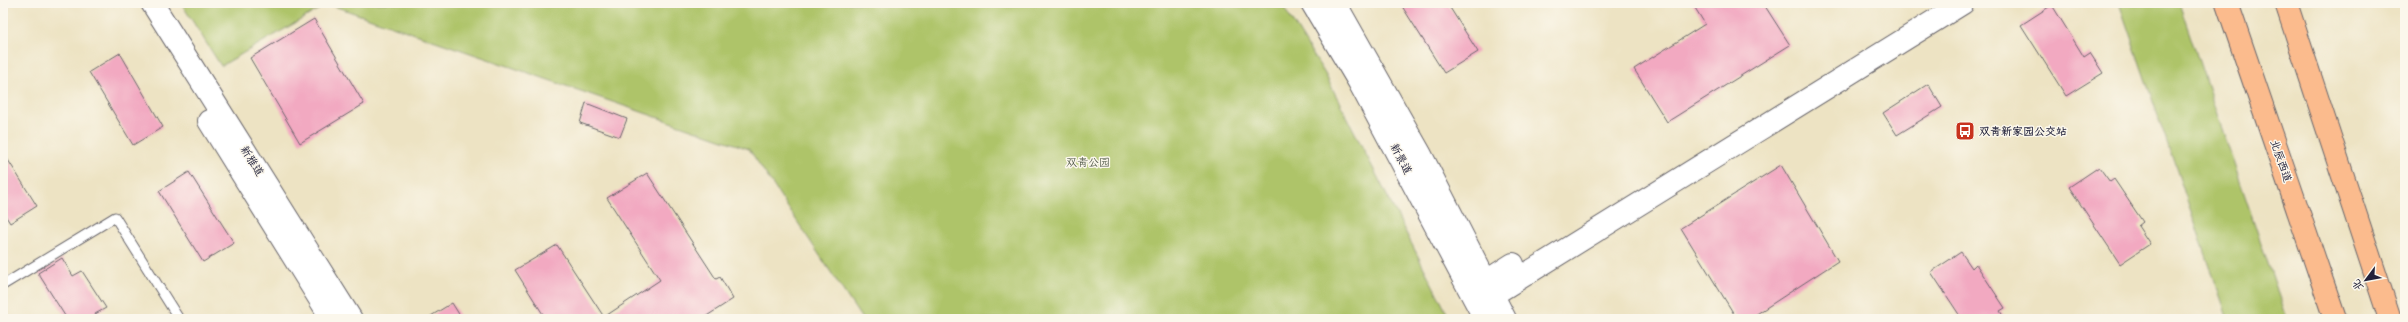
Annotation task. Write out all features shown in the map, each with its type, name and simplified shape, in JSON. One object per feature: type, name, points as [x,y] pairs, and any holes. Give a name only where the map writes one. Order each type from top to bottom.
[{"type":"main road","name":"北辰西道","points":[[2227,3],[2335,319]]},
{"type":"main road","points":[[2286,3],[2390,319]]},
{"type":"street","name":"新雅道","points":[[135,3],[332,319]]},
{"type":"street","name":"新雅道","points":[[152,3],[351,319]]},
{"type":"street","name":"新景道","points":[[1312,3],[1483,298],[1505,319]]},
{"type":"street","name":"新景道","points":[[1335,3],[1421,155],[1483,298]]},
{"type":"street","points":[[1483,298],[1938,3]]},
{"type":"street","points":[[1483,298],[1963,3]]},
{"type":"lane","points":[[3,285],[115,217],[179,319]]},
{"type":"green space","name":"双青公园","points":[[181,3],[1281,3],[1325,74],[1450,319],[862,319],[749,149],[328,4],[221,66]]},
{"type":"green space","points":[[2119,3],[2179,3],[2287,319],[2228,319]]},
{"type":"building","points":[[1400,3],[1447,3],[1478,52],[1444,73]]},
{"type":"building","points":[[1692,3],[1763,3],[1790,45],[1667,122],[1634,69],[1705,24]]},
{"type":"building","points":[[2052,5],[2084,57],[2090,53],[2103,73],[2066,96],[2021,25]]},
{"type":"building","points":[[314,19],[364,104],[300,143],[250,58]]},
{"type":"building","points":[[120,53],[163,127],[133,145],[89,72]]},
{"type":"building","points":[[1928,84],[1942,107],[1897,135],[1883,113]]},
{"type":"building","points":[[586,103],[627,119],[620,137],[580,123]]},
{"type":"building","points":[[3,152],[37,206],[10,223],[3,212]]},
{"type":"building","points":[[1781,165],[1838,261],[1749,319],[1737,319],[1681,228]]},
{"type":"building","points":[[2099,167],[2110,182],[2114,179],[2143,222],[2138,226],[2150,244],[2120,264],[2069,187]]},
{"type":"building","points":[[189,172],[234,243],[203,262],[159,191]]},
{"type":"building","points":[[647,173],[716,279],[720,277],[733,299],[702,319],[691,319],[690,316],[685,319],[546,319],[515,270],[557,245],[604,317],[660,280],[607,198]]},
{"type":"building","points":[[1961,252],[1972,268],[1976,264],[2005,308],[2000,311],[2005,319],[1962,319],[1931,272]]},
{"type":"building","points":[[62,258],[73,276],[82,271],[106,308],[95,314],[98,319],[67,319],[38,273]]},
{"type":"building","points":[[452,303],[462,319],[426,319]]},
{"type":"place","name":"双青新家园公交站","points":[[1965,131]]}]
